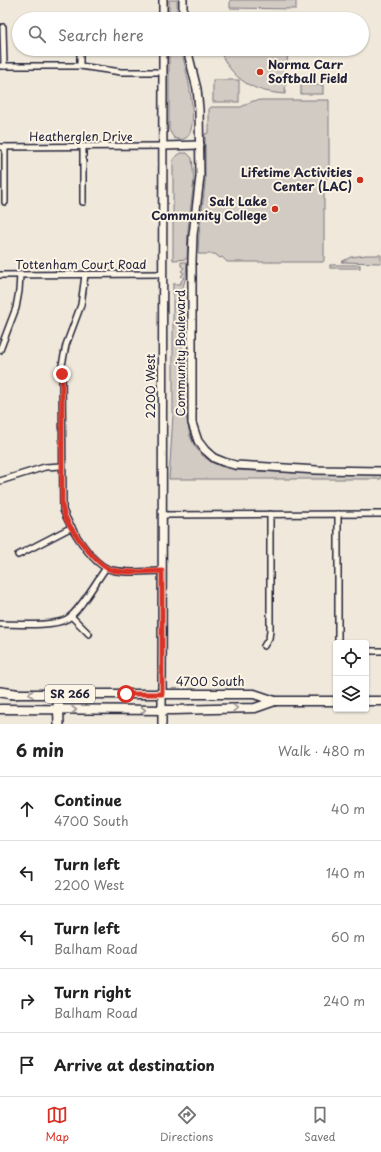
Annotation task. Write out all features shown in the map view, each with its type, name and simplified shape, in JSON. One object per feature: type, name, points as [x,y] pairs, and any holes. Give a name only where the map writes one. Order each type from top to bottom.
[{"type":"highway","points":[[0,693],[15,694]]},
{"type":"highway","points":[[58,694],[59,724]]},
{"type":"main road","name":"4700 South","points":[[15,694],[254,694],[275,701],[333,702]]},
{"type":"main road","name":"4700 South","points":[[0,709],[162,710],[255,708],[275,701]]},
{"type":"main road","points":[[369,701],[381,701]]},
{"type":"street","points":[[163,0],[163,12]]},
{"type":"street","points":[[183,0],[183,12]]},
{"type":"street","points":[[3,27],[2,66],[90,66],[121,72],[163,72]]},
{"type":"street","points":[[80,56],[80,66]]},
{"type":"street","name":"2200 West","points":[[162,724],[163,56]]},
{"type":"street","name":"Community Boulevard","points":[[189,56],[198,99],[200,145],[200,177],[192,245],[191,352],[192,416],[194,432],[198,441],[214,458],[234,465],[317,470],[381,470]]},
{"type":"street","points":[[163,146],[200,145]]},
{"type":"street","points":[[83,146],[83,202]]},
{"type":"street","name":"Heatherglen Drive","points":[[2,147],[163,146]]},
{"type":"street","points":[[2,147],[5,202]]},
{"type":"street","name":"Tottenham Court Road","points":[[0,275],[162,274]]},
{"type":"street","points":[[0,350],[16,308],[20,275]]},
{"type":"street","points":[[85,275],[81,305],[63,357],[63,510],[72,528],[91,556],[106,568],[119,571],[162,571]]},
{"type":"street","points":[[1,479],[45,467],[62,466]]},
{"type":"street","points":[[264,646],[269,638],[270,631],[270,514]]},
{"type":"street","points":[[338,514],[338,640]]},
{"type":"street","points":[[162,515],[381,514]]},
{"type":"street","points":[[18,555],[72,528]]},
{"type":"street","points":[[0,624],[55,623],[63,621],[71,616],[77,609],[106,568]]},
{"type":"street","points":[[71,616],[89,634]]},
{"type":"street","points":[[369,651],[381,651]]},
{"type":"shaded area","points":[[169,0],[177,0],[177,12],[169,12]]},
{"type":"shaded area","points":[[230,0],[296,0],[296,9],[230,8]]},
{"type":"shaded area","points":[[169,56],[183,56],[192,104],[190,132],[184,139],[174,138],[169,130]]},
{"type":"shaded area","name":"Norma Carr Softball Field","points":[[222,56],[288,56],[285,94],[274,93],[253,87],[237,76]]},
{"type":"shaded area","points":[[213,80],[239,80],[239,102],[213,102]]},
{"type":"shaded area","points":[[301,85],[323,85],[323,94],[301,94]]},
{"type":"shaded area","points":[[329,100],[329,172],[324,185],[323,262],[227,262],[222,257],[220,258],[215,254],[198,254],[205,184],[205,134],[209,131],[209,109],[211,107],[241,107],[253,101]]},
{"type":"shaded area","points":[[181,153],[187,153],[192,158],[194,180],[188,230],[187,259],[173,260],[173,163],[174,158]]},
{"type":"shaded area","points":[[381,255],[381,263],[341,262],[351,257]]},
{"type":"shaded area","points":[[181,262],[187,262],[186,277],[182,290],[182,394],[190,436],[195,447],[202,455],[211,462],[220,466],[236,470],[316,474],[381,474],[381,479],[169,479],[173,415],[173,284],[181,284],[181,281],[184,278],[181,276],[184,273],[181,271],[184,268],[181,266]]},
{"type":"shaded area","points":[[330,265],[360,265],[360,268],[330,268]]},
{"type":"place","name":"Norma Carr Softball Field","points":[[260,72]]},
{"type":"place","name":"Lifetime Activities Center (LAC)","points":[[360,180]]},
{"type":"place","name":"Salt Lake Community College","points":[[275,209]]},
{"type":"route","points":[[62,374],[62,500],[66,518],[91,556],[106,568],[119,571],[162,571],[162,694],[126,694]]}]
